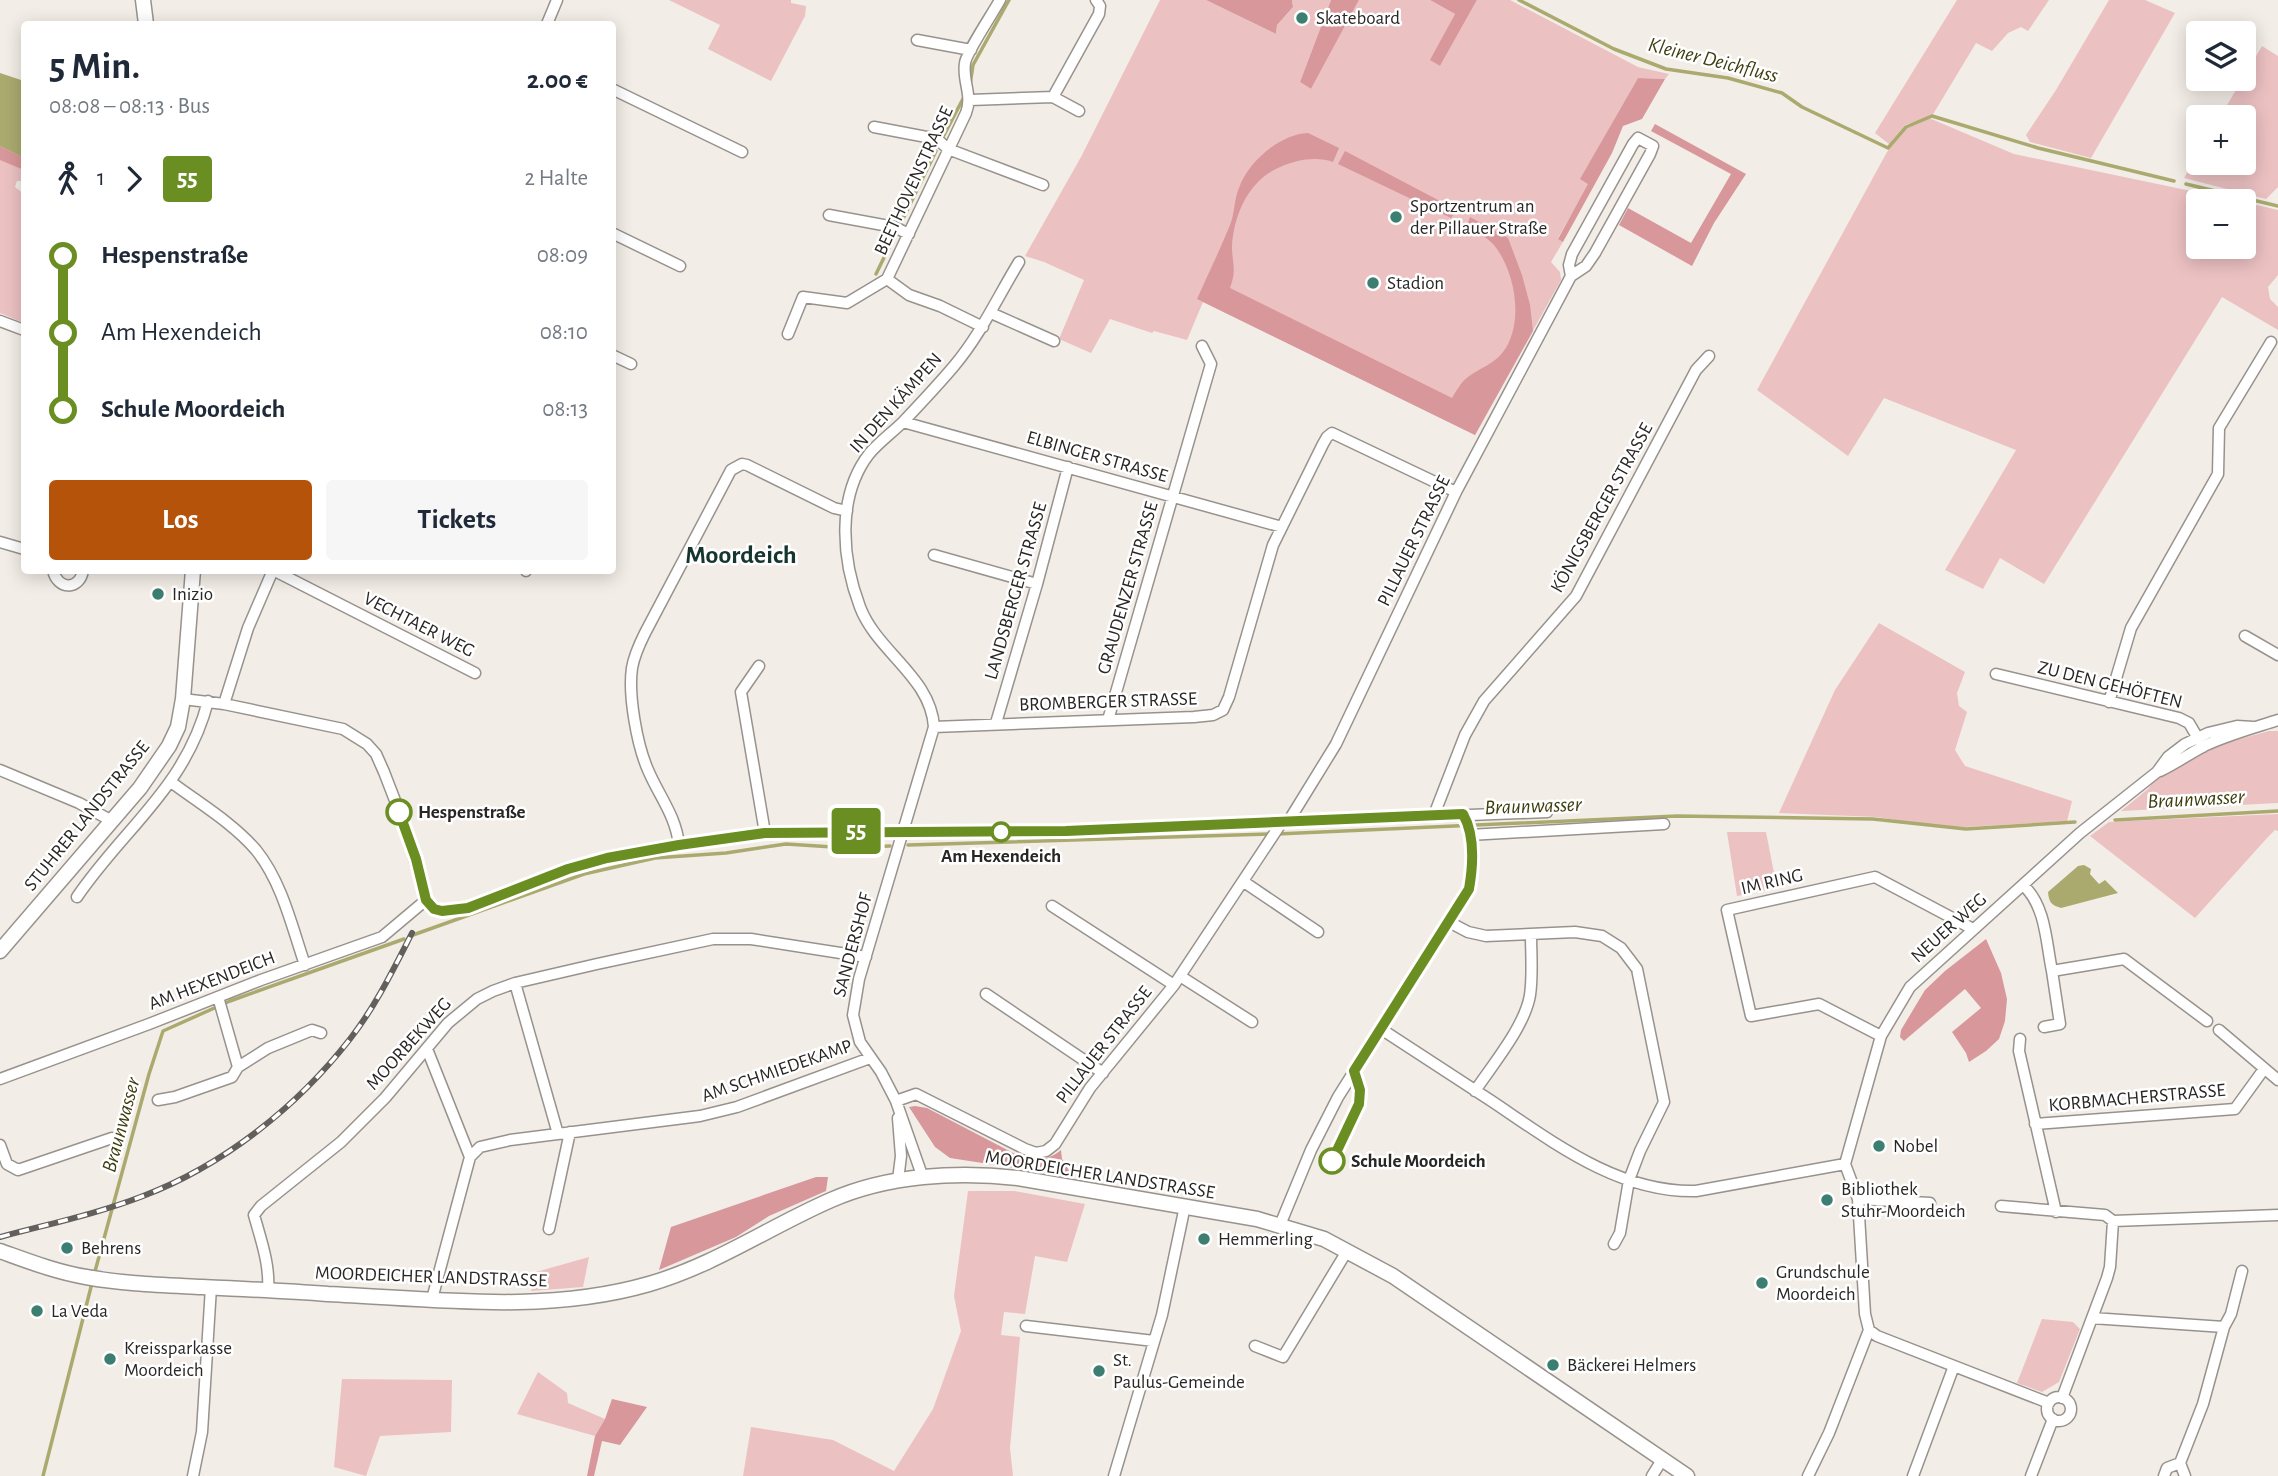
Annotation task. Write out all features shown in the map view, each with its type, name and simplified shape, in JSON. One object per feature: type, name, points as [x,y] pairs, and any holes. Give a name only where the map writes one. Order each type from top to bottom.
[{"type":"main road","points":[[143,0],[146,21]]},
{"type":"main road","name":"STUHRER LANDSTRASSE","points":[[0,951],[140,788],[169,746],[178,727],[183,699],[193,574]]},
{"type":"main road","name":"MOORDEICHER LANDSTRASSE","points":[[0,1251],[55,1270],[102,1279],[432,1299],[547,1302],[597,1296],[649,1284],[708,1264],[831,1200],[881,1183],[994,1175],[1185,1206],[1280,1225],[1324,1239],[1393,1276],[1687,1476]]},
{"type":"street","points":[[548,21],[557,0]]},
{"type":"street","name":"BEETHOVENSTRASSE","points":[[983,327],[940,306],[909,295],[887,279],[901,230],[948,149],[970,97],[964,74],[966,59],[1000,0]]},
{"type":"street","points":[[1053,97],[1099,14],[1100,6],[1096,0]]},
{"type":"street","points":[[917,40],[971,50]]},
{"type":"street","points":[[616,91],[742,152]]},
{"type":"street","points":[[970,97],[1053,97],[1079,111]]},
{"type":"street","points":[[874,127],[937,139],[948,149],[1043,185]]},
{"type":"street","name":"PILLAUER STRASSE","points":[[896,1101],[916,1094],[1036,1153],[1046,1151],[1055,1144],[1078,1105],[1177,981],[1336,744],[1457,492],[1571,276],[1586,266],[1595,253],[1650,154],[1653,146],[1646,140],[1639,138],[1633,144],[1572,254],[1569,265],[1571,276]]},
{"type":"street","points":[[829,215],[901,230]]},
{"type":"street","points":[[616,235],[680,265]]},
{"type":"street","name":"IN DEN KÄMPEN","points":[[934,727],[930,709],[919,686],[878,640],[860,607],[846,550],[847,511],[856,478],[868,456],[953,367],[983,327],[1019,262]]},
{"type":"street","points":[[788,334],[803,297],[847,303],[887,279]]},
{"type":"street","points":[[991,313],[1054,341]]},
{"type":"street","points":[[0,321],[21,329]]},
{"type":"street","points":[[2109,702],[2131,628],[2218,474],[2219,428],[2271,342]]},
{"type":"street","name":"GRAUDENZER STRASSE","points":[[1108,720],[1211,364],[1202,346]]},
{"type":"street","name":"KÖNIGSBERGER STRASSE","points":[[1434,815],[1473,719],[1484,701],[1576,596],[1696,370],[1709,356]]},
{"type":"street","points":[[616,357],[631,364]]},
{"type":"street","name":"ELBINGER STRASSE","points":[[903,422],[1282,527]]},
{"type":"street","name":"BROMBERGER STRASSE","points":[[934,727],[1213,715],[1223,710],[1273,545],[1327,437],[1332,433],[1457,492]]},
{"type":"street","points":[[679,845],[674,820],[647,769],[639,737],[631,682],[632,665],[638,646],[732,470],[742,464],[751,466],[834,508],[847,511]]},
{"type":"street","name":"LANDSBERGER STRASSE","points":[[996,723],[1068,467]]},
{"type":"street","points":[[0,541],[21,548]]},
{"type":"street","points":[[934,555],[1037,584]]},
{"type":"street","points":[[54,574],[60,584],[68,587],[80,580],[82,574]]},
{"type":"street","points":[[224,704],[248,628],[271,574]]},
{"type":"street","name":"VECHTAER WEG","points":[[281,574],[475,673]]},
{"type":"street","points":[[2245,636],[2278,655]]},
{"type":"street","points":[[759,666],[741,692],[765,833]]},
{"type":"street","name":"ZU DEN GEHÖFTEN","points":[[1996,674],[2179,718],[2189,723],[2200,743]]},
{"type":"street","points":[[183,699],[208,701],[343,729],[367,744],[376,754],[406,829],[427,901],[434,909],[442,911],[468,908],[586,863],[622,854],[765,833],[1053,831],[1547,812]]},
{"type":"street","points":[[76,897],[171,782],[192,747],[208,701]]},
{"type":"street","name":"NEUER WEG","points":[[1845,1164],[1881,1035],[1910,987],[2080,833],[2157,772],[2168,757],[2185,744],[2200,743],[2208,733],[2236,726],[2253,727],[2278,720]]},
{"type":"street","points":[[904,832],[934,727]]},
{"type":"street","points":[[0,770],[79,803],[112,821]]},
{"type":"street","points":[[171,782],[247,841],[261,858],[277,888],[305,965]]},
{"type":"street","points":[[1280,1225],[1338,1097],[1469,889],[1472,860],[1465,817]]},
{"type":"street","points":[[1469,835],[1664,824]]},
{"type":"street","name":"SANDERSHOF","points":[[904,832],[866,957],[853,1015],[860,1042],[896,1101],[923,1178]]},
{"type":"street","name":"IM RING","points":[[1881,1035],[1819,1004],[1751,1016],[1727,910],[1875,877],[1973,929]]},
{"type":"street","points":[[1244,882],[1318,932]]},
{"type":"street","points":[[2024,886],[2040,908],[2060,1024],[2044,1027]]},
{"type":"street","name":"AM HEXENDEICH","points":[[0,1079],[382,937],[427,901]]},
{"type":"street","points":[[1052,905],[1177,981],[1252,1022]]},
{"type":"street","points":[[1449,922],[1468,932],[1486,936],[1575,932],[1602,936],[1622,947],[1637,969],[1664,1102],[1629,1180],[1620,1233],[1614,1244]]},
{"type":"street","points":[[1475,1090],[1503,1049],[1527,1005],[1530,995],[1531,934]]},
{"type":"street","name":"MOORBEKWEG","points":[[268,1290],[269,1278],[264,1248],[254,1215],[261,1206],[332,1150],[362,1122],[448,1023],[485,995],[515,984],[692,942],[727,938],[751,939],[866,957]]},
{"type":"street","points":[[2052,971],[2124,959],[2207,1021]]},
{"type":"street","points":[[515,984],[558,1134]]},
{"type":"street","points":[[986,994],[1103,1073]]},
{"type":"street","points":[[218,996],[238,1067]]},
{"type":"street","points":[[1381,1029],[1560,1146],[1597,1167],[1629,1180],[1675,1191],[1696,1191],[1845,1164],[1858,1199],[1865,1314],[1869,1330],[1829,1433],[1808,1476]]},
{"type":"street","points":[[158,1100],[175,1097],[232,1077],[238,1067],[268,1048],[312,1030],[321,1032]]},
{"type":"street","points":[[2219,1030],[2278,1080]]},
{"type":"street","name":"KORBMACHERSTRASSE","points":[[2020,1039],[2019,1051],[2056,1212]]},
{"type":"street","points":[[427,1049],[470,1157],[432,1299]]},
{"type":"street","name":"AM SCHMIEDEKAMP","points":[[470,1157],[480,1147],[492,1143],[699,1116],[737,1107],[870,1058]]},
{"type":"street","name":"KORBMACHERSTRASSE","points":[[2035,1124],[2235,1109],[2264,1069]]},
{"type":"street","name":"SANDERSHOF","points":[[896,1101],[901,1134],[898,1180]]},
{"type":"street","points":[[550,1229],[570,1132]]},
{"type":"street","points":[[0,1145],[7,1164],[18,1170],[112,1138]]},
{"type":"street","points":[[1858,1199],[1930,1203]]},
{"type":"street","points":[[1114,1476],[1167,1293],[1185,1206]]},
{"type":"street","points":[[2001,1206],[2105,1215],[2113,1221],[2278,1215]]},
{"type":"street","points":[[2062,1398],[2110,1267],[2113,1221]]},
{"type":"street","points":[[1255,1346],[1283,1357],[1347,1251]]},
{"type":"street","points":[[2185,1476],[2180,1464],[2203,1404],[2242,1271]]},
{"type":"street","points":[[193,1476],[202,1432],[211,1287]]},
{"type":"street","points":[[2092,1318],[2224,1327]]},
{"type":"street","points":[[1026,1326],[1154,1341]]},
{"type":"street","points":[[1869,1330],[1877,1336],[2049,1403]]},
{"type":"street","points":[[1913,1476],[1954,1366]]},
{"type":"street","points":[[2062,1398],[2070,1404],[2070,1414],[2063,1420],[2053,1419],[2047,1409],[2049,1403],[2062,1398]]},
{"type":"street","points":[[2031,1476],[2053,1419]]},
{"type":"street","points":[[1652,1476],[1662,1460]]},
{"type":"street","points":[[2164,1476],[2167,1468],[2180,1464]]},
{"type":"shaded area","points":[[669,0],[791,0],[791,3],[806,6],[805,16],[771,81],[708,49],[720,25]]},
{"type":"shaded area","name":"Sportzentrum an der Pillauer Straße","points":[[1160,0],[1206,0],[1276,34],[1277,25],[1293,7],[1292,0],[1331,0],[1300,82],[1311,89],[1359,0],[1430,0],[1455,14],[1431,60],[1440,66],[1477,0],[1510,0],[1638,67],[1669,74],[1665,79],[1638,78],[1581,179],[1589,184],[1558,238],[1563,242],[1551,262],[1560,272],[1561,280],[1475,435],[1203,302],[1187,340],[1154,331],[1152,333],[1110,319],[1091,353],[1059,339],[1084,280],[1025,256],[1081,157]]},
{"type":"shaded area","points":[[1206,0],[1292,0],[1293,7],[1277,25],[1276,34]]},
{"type":"shaded area","points":[[1331,0],[1359,0],[1311,89],[1300,82]]},
{"type":"shaded area","points":[[1430,0],[1477,0],[1440,66],[1430,60],[1455,14]]},
{"type":"shaded area","points":[[1957,0],[2049,0],[2028,31],[2021,27],[2008,33],[1992,51],[1976,43],[1932,116],[1905,125],[1889,144],[1875,133]]},
{"type":"shaded area","points":[[2109,0],[2145,0],[2175,13],[2091,158],[2030,142],[2026,135]]},
{"type":"shaded area","points":[[2262,46],[2278,56],[2278,187],[2266,199],[2256,196],[2256,189],[2227,189],[2184,178],[2186,175],[2256,175],[2256,105],[2227,105],[2235,91],[2256,91],[2256,56]]},
{"type":"shaded area","points":[[0,73],[21,80],[21,156],[0,146]]},
{"type":"shaded area","points":[[1638,78],[1665,79],[1642,119],[1623,126],[1612,153],[1563,242],[1558,239],[1588,184],[1580,179]]},
{"type":"shaded area","points":[[1929,118],[2014,154],[2186,190],[2186,259],[2256,259],[2256,205],[2278,210],[2278,275],[2268,287],[2270,299],[2278,307],[2278,330],[2222,297],[2044,584],[2000,558],[1983,589],[1945,570],[2016,450],[1884,398],[1848,456],[1757,390],[1887,152],[1907,128]]},
{"type":"shaded area","points":[[1655,124],[1746,174],[1714,223],[1692,266],[1619,225],[1628,208],[1691,243],[1731,174],[1651,131]]},
{"type":"shaded area","points":[[1308,133],[1339,148],[1333,162],[1313,159],[1286,165],[1269,173],[1252,189],[1240,210],[1233,234],[1234,271],[1230,288],[1452,398],[1466,379],[1503,352],[1514,327],[1515,297],[1507,269],[1494,245],[1467,226],[1470,217],[1508,238],[1522,275],[1533,331],[1475,435],[1197,299],[1230,225],[1243,178],[1257,159],[1276,144]]},
{"type":"shaded area","points":[[0,146],[21,156],[21,181],[17,181],[15,187],[21,192],[21,322],[0,313]]},
{"type":"shaded area","points":[[0,146],[21,156],[21,169],[0,160]]},
{"type":"shaded area","points":[[1345,151],[1457,210],[1451,218],[1338,164]]},
{"type":"shaded area","points":[[1879,623],[1965,672],[1957,693],[1959,706],[1967,712],[1955,750],[1965,766],[2072,801],[2067,821],[1966,827],[1932,826],[1877,817],[1779,813],[1835,690]]},
{"type":"shaded area","points":[[2278,731],[2278,803],[2121,811],[2153,782],[2214,746]]},
{"type":"shaded area","points":[[2278,814],[2278,831],[2275,830],[2267,838],[2195,918],[2090,836],[2109,822]]},
{"type":"shaded area","points":[[1727,832],[1766,832],[1777,888],[1737,896]]},
{"type":"shaded area","points":[[2084,865],[2091,869],[2090,874],[2099,884],[2105,880],[2118,893],[2061,908],[2053,904],[2048,892],[2078,866]]},
{"type":"shaded area","points":[[1986,939],[2001,973],[2007,999],[2005,1021],[1999,1039],[1969,1062],[1952,1032],[1981,1008],[1965,989],[1904,1041],[1900,1037],[1901,1030],[1925,990]]},
{"type":"shaded area","points":[[909,1107],[927,1108],[1023,1158],[1043,1159],[1061,1150],[1062,1159],[1073,1177],[950,1158],[935,1147]]},
{"type":"shaded area","points":[[816,1177],[828,1177],[826,1191],[769,1216],[736,1237],[659,1270],[671,1227]]},
{"type":"shaded area","points":[[968,1191],[1014,1191],[1085,1204],[1067,1262],[1035,1256],[1025,1314],[1004,1312],[1001,1335],[1020,1337],[1010,1448],[1013,1476],[743,1476],[751,1427],[833,1440],[894,1471],[933,1409],[961,1331],[954,1296]]},
{"type":"shaded area","points":[[589,1257],[583,1287],[531,1291],[536,1272]]},
{"type":"shaded area","points":[[2042,1319],[2073,1322],[2080,1329],[2059,1382],[2042,1392],[2017,1383]]},
{"type":"shaded area","points":[[538,1372],[567,1393],[568,1403],[605,1419],[595,1436],[517,1414]]},
{"type":"shaded area","points":[[342,1379],[452,1380],[451,1432],[380,1436],[366,1476],[334,1467]]},
{"type":"shaded area","points":[[612,1399],[647,1407],[620,1445],[602,1441],[594,1476],[587,1476],[595,1436]]},
{"type":"waterway","points":[[970,85],[973,65],[1009,0]]},
{"type":"waterway","name":"Kleiner Deichfluss","points":[[1519,0],[1614,49],[1666,69],[1728,78],[1782,93],[1802,107],[1888,148],[1906,127],[1932,116],[2038,148],[2174,181]]},
{"type":"waterway","points":[[943,137],[965,95]]},
{"type":"waterway","points":[[876,274],[936,151]]},
{"type":"waterway","name":"Kleiner Deichfluss","points":[[2186,184],[2278,206]]},
{"type":"waterway","name":"Braunwasser","points":[[2115,820],[2278,811]]},
{"type":"waterway","name":"Braunwasser","points":[[1277,834],[1677,816],[1873,819],[1966,829],[2075,822]]},
{"type":"waterway","name":"Braunwasser","points":[[908,845],[1269,834]]},
{"type":"waterway","name":"Braunwasser","points":[[413,935],[584,874],[655,858],[726,853],[786,844],[833,847]]},
{"type":"waterway","name":"Braunwasser","points":[[840,848],[890,846]]},
{"type":"waterway","name":"Braunwasser","points":[[94,1275],[163,1031],[230,1001],[404,939]]},
{"type":"waterway","name":"Braunwasser","points":[[43,1476],[92,1283]]},
{"type":"railway","points":[[0,1237],[143,1196],[173,1183],[230,1151],[307,1088],[350,1039],[376,1001],[412,933]]},
{"type":"bus line","name":"55","points":[[399,812],[416,859],[426,900],[434,909],[442,911],[468,908],[568,869],[622,854],[765,833],[1066,831],[1463,814],[1471,846],[1472,874],[1469,889],[1354,1071],[1360,1090],[1359,1104],[1332,1161]]},
{"type":"place","name":"Skateboard","points":[[1302,18]]},
{"type":"place","name":"Sportzentrum an der Pillauer Straße","points":[[1396,217]]},
{"type":"place","name":"Stadion","points":[[1373,283]]},
{"type":"place","name":"Inizio","points":[[158,594]]},
{"type":"place","name":"Hespenstraße","points":[[399,812]]},
{"type":"place","name":"Am Hexendeich","points":[[1001,832]]},
{"type":"place","name":"Nobel","points":[[1879,1146]]},
{"type":"place","name":"Schule Moordeich","points":[[1332,1161]]},
{"type":"place","name":"Bibliothek Stuhr-Moordeich","points":[[1827,1200]]},
{"type":"place","name":"Hemmerling","points":[[1204,1239]]},
{"type":"place","name":"Behrens","points":[[67,1248]]},
{"type":"place","name":"Grundschule Moordeich","points":[[1762,1283]]},
{"type":"place","name":"La Veda","points":[[37,1311]]},
{"type":"place","name":"Kreissparkasse Moordeich","points":[[110,1359]]},
{"type":"place","name":"Bäckerei Helmers","points":[[1553,1365]]},
{"type":"place","name":"St. Paulus-Gemeinde","points":[[1099,1371]]},
{"type":"district","name":"Moordeich","points":[[741,555]]}]
